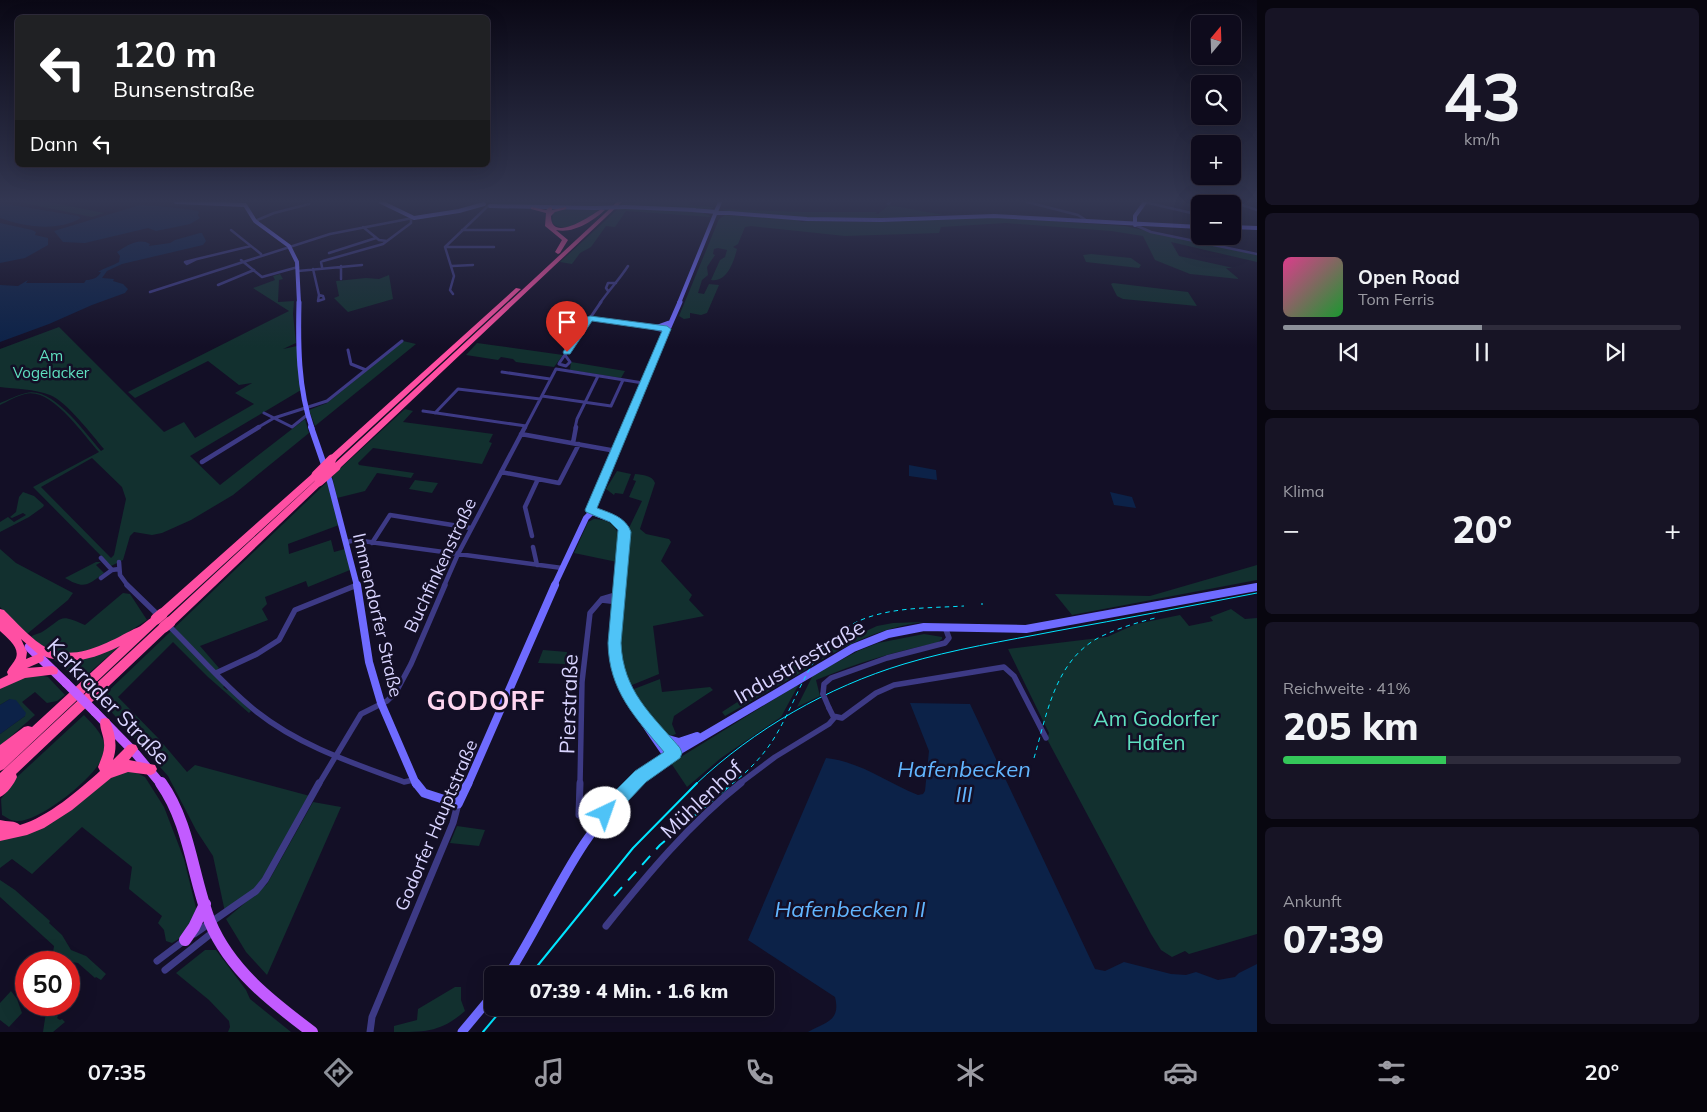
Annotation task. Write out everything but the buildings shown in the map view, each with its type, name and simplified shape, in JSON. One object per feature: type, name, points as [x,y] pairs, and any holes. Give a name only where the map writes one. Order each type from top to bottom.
[{"type":"highway","points":[[334,463],[572,250]]},
{"type":"highway","points":[[0,752],[160,622],[318,479],[558,252]]},
{"type":"highway","name":"Kerkrader Straße","points":[[0,613],[17,629],[29,647]]},
{"type":"highway","points":[[17,629],[43,652],[67,657],[107,648],[160,622]]},
{"type":"highway","points":[[0,781],[30,754],[160,622]]},
{"type":"highway","points":[[0,623],[22,649],[23,656],[20,663],[12,672]]},
{"type":"highway","name":"Kerkrader Straße","points":[[0,623],[29,647]]},
{"type":"highway","points":[[0,680],[27,662],[39,658]]},
{"type":"highway","points":[[0,684],[34,670],[53,671]]},
{"type":"highway","points":[[0,764],[92,678]]},
{"type":"highway","points":[[104,768],[112,750],[112,742],[105,722]]},
{"type":"highway","points":[[0,826],[8,829],[36,821],[51,812],[104,768],[132,749]]},
{"type":"highway","points":[[94,783],[132,749]]},
{"type":"highway","points":[[0,791],[30,754]]},
{"type":"highway","points":[[0,835],[38,824],[113,771],[128,766],[151,769]]},
{"type":"main road","points":[[291,250],[298,269]]},
{"type":"main road","name":"Godorfer Hauptstraße","points":[[458,804],[485,747],[562,568],[586,518],[592,512],[591,507],[702,250]]},
{"type":"main road","name":"Immendorfer Straße","points":[[298,269],[298,331],[305,409],[330,482],[347,542],[357,585],[369,662],[381,703],[413,780]]},
{"type":"main road","points":[[658,327],[667,328]]},
{"type":"main road","points":[[592,512],[614,520],[624,528],[625,543],[618,602],[615,658],[626,691],[671,755]]},
{"type":"main road","name":"Industriestraße","points":[[513,966],[583,844],[598,822],[623,793],[671,755],[870,639],[908,629],[945,627],[1009,631],[1026,630],[1257,587]]},
{"type":"main road","name":"Kerkrader Straße","points":[[29,647],[132,749],[151,769],[165,788],[181,821],[212,927],[238,968],[264,997],[312,1032]]},
{"type":"main road","points":[[643,717],[661,736],[671,755]]},
{"type":"main road","points":[[661,736],[682,742],[710,732]]},
{"type":"main road","points":[[413,780],[424,793],[458,804]]},
{"type":"main road","points":[[185,940],[194,927],[205,904]]},
{"type":"main road","points":[[462,1032],[484,1006]]},
{"type":"street","points":[[197,259],[234,250]]},
{"type":"street","points":[[256,250],[261,254]]},
{"type":"street","points":[[150,292],[274,250]]},
{"type":"street","points":[[329,252],[335,250]]},
{"type":"street","points":[[322,267],[321,261],[362,250]]},
{"type":"street","points":[[447,250],[454,276],[450,290],[453,294]]},
{"type":"street","points":[[1242,250],[1257,254]]},
{"type":"street","points":[[241,260],[262,277],[298,269],[362,265]]},
{"type":"street","points":[[452,266],[473,265]]},
{"type":"street","points":[[341,266],[341,279]]},
{"type":"street","points":[[565,355],[608,291],[613,289],[628,267]]},
{"type":"street","points":[[313,269],[319,295]]},
{"type":"street","points":[[218,285],[254,270]]},
{"type":"street","points":[[608,291],[606,288],[608,283],[616,283]]},
{"type":"street","points":[[590,318],[667,328]]},
{"type":"street","points":[[650,327],[658,327]]},
{"type":"street","points":[[202,462],[274,418],[327,401],[402,341]]},
{"type":"street","points":[[348,350],[351,364],[366,370]]},
{"type":"street","name":"Buchfinkenstraße","points":[[212,927],[256,891],[265,880],[334,756],[364,711],[393,698],[405,676],[458,554],[556,369],[598,376]]},
{"type":"street","points":[[502,372],[550,379]]},
{"type":"street","points":[[573,443],[576,423],[598,376],[643,384]]},
{"type":"street","points":[[435,413],[458,389],[611,406],[623,380]]},
{"type":"street","points":[[423,411],[526,426]]},
{"type":"street","points":[[264,413],[292,426],[307,415]]},
{"type":"street","points":[[522,434],[616,451]]},
{"type":"street","points":[[501,472],[559,483],[579,444]]},
{"type":"street","points":[[532,536],[525,507],[538,479]]},
{"type":"street","points":[[372,543],[390,514],[471,528]]},
{"type":"street","points":[[347,542],[355,540],[562,568]]},
{"type":"street","points":[[533,547],[537,565]]},
{"type":"street","points":[[101,558],[112,570]]},
{"type":"street","points":[[119,562],[123,581],[256,711],[275,725],[334,756],[404,782],[413,780]]},
{"type":"street","points":[[101,578],[112,570],[119,569]]},
{"type":"street","points":[[216,673],[280,640],[286,629],[288,618],[295,610],[357,585]]},
{"type":"street","points":[[601,600],[619,594]]},
{"type":"street","points":[[601,600],[618,602]]},
{"type":"street","name":"Pierstraße","points":[[579,815],[584,659],[590,613],[595,604],[601,600]]},
{"type":"street","points":[[835,717],[823,694],[824,684],[831,678],[888,658],[946,643],[949,638],[945,627]]},
{"type":"street","name":"Mühlenhof","points":[[606,926],[680,840],[725,796],[770,761],[799,741],[829,724],[835,717],[846,717],[876,693],[894,685],[1000,666],[1011,671],[1046,738]]},
{"type":"street","name":"Godorfer Hauptstraße","points":[[370,1032],[372,1017],[453,823],[458,804]]},
{"type":"street","points":[[157,961],[185,940],[212,927]]},
{"type":"street","points":[[165,970],[212,927]]},
{"type":"green space","points":[[573,250],[585,250],[580,253],[572,264],[560,262]]},
{"type":"green space","points":[[706,250],[714,250],[713,254],[715,255],[707,267],[708,275],[702,280],[698,293],[704,294],[709,284],[719,285],[707,313],[701,315],[690,313],[690,318],[684,319],[679,316]]},
{"type":"green space","points":[[727,250],[737,250],[725,275],[717,280],[711,280],[720,260],[725,257]]},
{"type":"green space","points":[[1150,250],[1176,250],[1179,256],[1232,268],[1226,268],[1239,279],[1190,274],[1155,260]]},
{"type":"green space","points":[[1206,250],[1235,250],[1257,255],[1257,262]]},
{"type":"green space","points":[[1083,255],[1131,258],[1141,265],[1139,268],[1086,262]]},
{"type":"green space","name":"Am Vogelacker","points":[[280,274],[283,279],[279,280],[278,302],[294,301],[293,314],[296,343],[283,349],[297,346],[301,390],[190,456],[220,485],[305,419],[309,433],[233,495],[191,520],[162,533],[152,535],[134,532],[130,536],[123,560],[111,566],[33,487],[99,452],[76,424],[46,398],[35,394],[25,394],[0,405],[0,403],[26,393],[36,393],[47,397],[68,413],[101,451],[104,449],[64,404],[56,398],[25,389],[0,387],[0,349],[59,327],[164,432],[184,422],[195,438],[254,404],[235,393],[252,383],[239,385],[208,361],[135,398],[128,392],[289,311],[253,288],[275,280],[273,276]],"holes":[[[92,458],[122,487],[126,499],[114,555],[111,558],[41,487]]]},
{"type":"green space","points":[[389,275],[393,299],[348,312],[334,298],[339,296],[336,281],[366,278],[379,279]]},
{"type":"green space","points":[[1111,284],[1188,292],[1197,306],[1123,299],[1117,296]]},
{"type":"green space","points":[[403,341],[416,344],[315,426],[309,410],[327,403]]},
{"type":"green space","points":[[477,343],[563,355],[554,367],[516,362],[513,359],[501,357],[498,360],[466,355]]},
{"type":"green space","points":[[571,362],[625,371],[621,378],[570,370]]},
{"type":"green space","points":[[405,409],[413,411],[403,422],[493,434],[489,442],[492,443],[482,464],[373,448],[358,463],[359,465],[414,473],[411,478],[377,473],[365,491],[337,498],[332,476]]},
{"type":"green space","points":[[617,471],[631,474],[623,494],[615,493],[614,495],[606,489]]},
{"type":"green space","points":[[635,474],[649,477],[655,483],[640,529],[646,534],[669,539],[671,542],[661,561],[692,595],[689,600],[704,616],[653,626],[659,674],[632,685],[629,682],[623,664],[619,635],[629,528],[642,501],[629,497],[636,481],[633,480]]},
{"type":"green space","points":[[415,480],[438,483],[432,493],[409,489]]},
{"type":"green space","points":[[327,482],[339,525],[288,544],[289,554],[331,540],[334,552],[345,549],[350,570],[308,587],[306,581],[265,597],[267,604],[262,609],[268,620],[200,646],[219,668],[213,673],[225,685],[223,687],[227,690],[229,689],[251,711],[249,713],[208,677],[173,642],[118,697],[159,739],[187,772],[195,765],[310,796],[260,884],[225,912],[213,856],[196,830],[168,776],[100,699]]},
{"type":"green space","points":[[23,492],[34,496],[44,505],[43,507],[29,517],[0,532],[0,522],[8,517],[14,522],[26,515],[23,513],[12,518],[10,517],[16,512],[19,497]]},
{"type":"green space","points":[[594,519],[603,520],[615,527],[619,539],[617,562],[574,553],[588,522]]},
{"type":"green space","points":[[0,549],[16,563],[73,593],[68,600],[27,634],[0,607]]},
{"type":"green space","points":[[96,562],[101,562],[96,565],[104,573],[93,581],[81,585],[65,578]]},
{"type":"green space","points":[[1257,565],[1257,580],[1072,615],[1055,594],[1150,596]]},
{"type":"green space","points":[[123,593],[130,594],[147,620],[107,646],[74,654],[47,650],[31,637],[42,632],[58,620],[65,618],[85,625]]},
{"type":"green space","name":"Am Godorfer Hafen","points":[[1231,609],[1245,619],[1257,618],[1257,934],[1189,954],[1185,951],[1172,957],[1161,950],[1151,934],[1047,739],[1049,733],[1008,649],[1107,637],[1136,624],[1180,615],[1189,626],[1213,621],[1210,617]]},
{"type":"green space","points":[[923,622],[882,631],[846,646],[821,660],[829,648],[877,626],[893,623]]},
{"type":"green space","points":[[924,634],[942,637],[942,639],[937,643],[875,658],[816,680],[820,696],[797,707],[813,675],[858,651],[878,643]]},
{"type":"green space","points":[[123,643],[80,681],[54,660],[79,658]]},
{"type":"green space","points":[[543,650],[567,652],[565,664],[538,663]]},
{"type":"green space","points":[[810,655],[812,659],[807,669],[725,716],[722,712]]},
{"type":"green space","points":[[35,674],[48,677],[65,695],[57,701],[47,703],[35,692],[22,702],[35,715],[0,746],[0,734],[25,716],[10,699],[0,705],[0,689],[17,679]]},
{"type":"green space","points":[[660,679],[662,692],[710,687],[713,690],[674,716],[672,724],[676,734],[671,736],[665,734],[640,707],[633,692],[634,689]]},
{"type":"green space","points":[[799,684],[781,717],[721,758],[687,787],[671,763]]},
{"type":"green space","points":[[84,715],[98,731],[103,740],[105,750],[102,759],[94,771],[54,806],[39,814],[26,820],[16,821],[2,815],[1,799],[17,777]]},
{"type":"green space","points":[[123,772],[135,772],[145,777],[164,807],[184,859],[197,912],[182,937],[172,943],[166,941],[164,930],[158,923],[162,916],[129,889],[132,867],[82,827],[32,874],[12,859],[0,868],[0,840],[33,832],[103,781]]},
{"type":"green space","points":[[313,802],[341,807],[267,975],[246,952],[226,919],[267,884]]},
{"type":"green space","points":[[457,826],[485,830],[479,846],[450,843]]},
{"type":"green space","points":[[0,880],[15,890],[50,921],[49,923],[62,935],[74,951],[53,951],[54,946],[0,897]]},
{"type":"green space","points":[[205,950],[216,950],[246,990],[250,999],[291,1032],[228,1032],[230,1027],[229,1021],[209,1000],[176,973]]},
{"type":"green space","points":[[80,954],[86,956],[106,974],[101,980],[95,978],[80,965]]},
{"type":"green space","points":[[455,987],[461,987],[461,1000],[465,1011],[456,1018],[440,1027],[424,1031],[394,1032],[394,1026],[417,1020],[418,1009]]},
{"type":"green space","points":[[11,991],[15,996],[15,1016],[19,1016],[9,1027],[0,1020],[0,1003]]},
{"type":"green space","points":[[45,1016],[58,1016],[57,1018],[65,1022],[53,1032],[43,1032]]},
{"type":"water","points":[[0,250],[39,250],[25,258],[0,263]]},
{"type":"water","points":[[120,250],[181,250],[122,264],[107,271],[102,278],[114,279],[113,281],[123,284],[128,289],[125,293],[0,342],[0,285],[18,286],[28,280],[26,283],[84,283],[86,280],[97,277],[101,272],[98,272],[119,262],[120,256],[117,252]]},
{"type":"water","points":[[909,465],[936,470],[937,480],[909,476]]},
{"type":"water","points":[[1110,492],[1132,497],[1136,508],[1114,505]]},
{"type":"water","points":[[10,699],[16,700],[26,713],[25,716],[0,734],[0,705]]},
{"type":"water","points":[[910,703],[970,704],[1095,969],[1105,971],[1124,962],[1171,974],[1186,975],[1196,972],[1218,980],[1235,977],[1257,964],[1257,1032],[808,1032],[826,1023],[834,1016],[836,1011],[835,997],[748,940],[826,758],[839,760],[862,768],[906,790],[918,795],[923,794],[925,791],[929,751]]},
{"type":"tram line","points":[[696,784],[742,745],[793,712],[848,685],[904,664],[999,642],[1257,593]]},
{"type":"tram line","points":[[537,966],[633,848],[696,784]]},
{"type":"tram line","points":[[483,1032],[496,1016]]},
{"type":"railway","points":[[732,784],[753,765],[771,743],[809,670],[820,653],[849,626],[869,617],[892,611],[964,606]]},
{"type":"railway","points":[[1034,758],[1055,690],[1073,659],[1085,647],[1100,637],[1120,628],[1155,618]]},
{"type":"railway","points":[[614,896],[660,845],[733,783]]},
{"type":"district","name":"GODORF","points":[[486,700]]},
{"type":"route","points":[[567,352],[590,318],[667,329],[590,510],[614,520],[624,528],[625,532],[615,643],[615,658],[619,674],[633,704],[675,753],[641,777],[605,813]]},
{"type":"water label","name":"Hafenbecken III","points":[[964,782]]},
{"type":"water label","name":"Hafenbecken II","points":[[850,909]]}]
